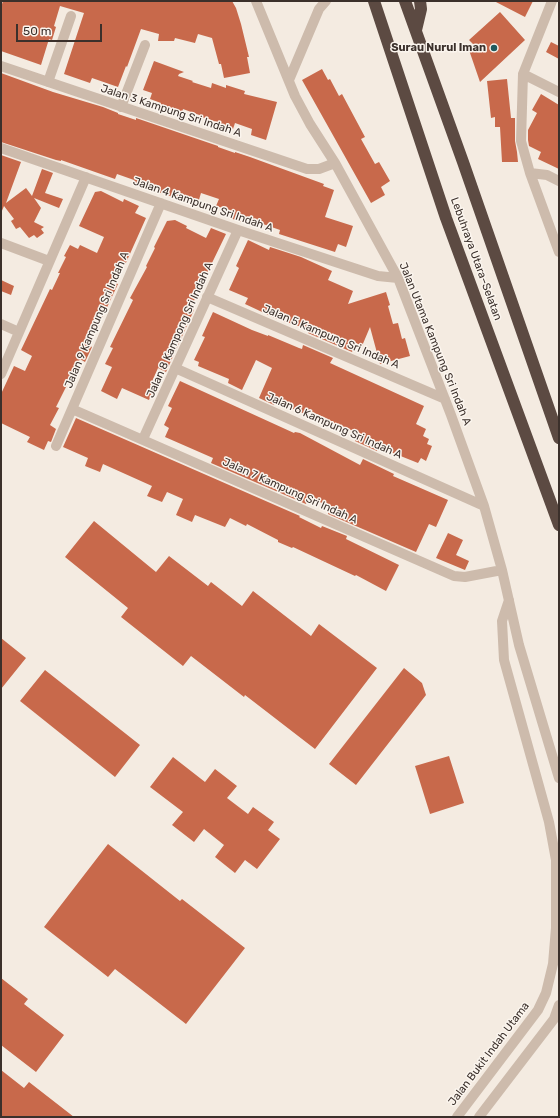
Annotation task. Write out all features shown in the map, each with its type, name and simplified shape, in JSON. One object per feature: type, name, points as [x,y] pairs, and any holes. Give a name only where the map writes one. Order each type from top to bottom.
[{"type":"highway","name":"Lebuhraya Utara–Selatan","points":[[374,1],[385,30],[446,218],[559,525]]},
{"type":"highway","name":"Lebuhraya Utara–Selatan","points":[[405,1],[559,438]]},
{"type":"highway","points":[[416,30],[421,9],[420,1]]},
{"type":"street","name":"Jalan Utama Kampung Sri Indah A","points":[[256,1],[289,80],[310,124],[335,163],[398,278],[445,399],[484,506],[509,600]]},
{"type":"street","points":[[289,80],[319,9],[326,1]]},
{"type":"street","points":[[552,1],[523,74],[521,141],[530,173],[559,252]]},
{"type":"street","points":[[48,82],[71,16]]},
{"type":"street","points":[[121,107],[145,45]]},
{"type":"street","name":"Jalan 3 Kampung Sri Indah A","points":[[1,66],[307,168],[319,169],[335,163]]},
{"type":"street","points":[[523,74],[559,92]]},
{"type":"street","name":"Jalan 4 Kampung Sri Indah A","points":[[1,148],[238,230],[378,276],[398,278]]},
{"type":"street","points":[[530,173],[547,175],[559,181]]},
{"type":"street","points":[[1,374],[86,177]]},
{"type":"street","name":"Jalan 9 Kampung Sri Indah A","points":[[56,446],[161,203]]},
{"type":"street","name":"Jalan 8 Kampong Sri Indah A","points":[[144,439],[238,230]]},
{"type":"street","points":[[1,243],[49,261]]},
{"type":"street","name":"Jalan 5 Kampung Sri Indah A","points":[[207,297],[445,399]]},
{"type":"street","points":[[1,324],[19,332]]},
{"type":"street","name":"Jalan 6 Kampung Sri Indah A","points":[[175,368],[484,506]]},
{"type":"street","name":"Jalan 7 Kampung Sri Indah A","points":[[72,408],[454,576],[465,577],[502,570]]},
{"type":"street","points":[[509,600],[519,645],[559,778]]},
{"type":"street","name":"Jalan Bukit Indah Utama","points":[[457,1117],[538,1010],[546,993],[553,964],[556,928],[556,860],[549,822],[504,660],[502,621],[509,600]]},
{"type":"street","points":[[479,1117],[554,1019],[559,1005]]},
{"type":"building","points":[[3,1],[232,1],[241,24],[249,57],[247,57],[250,73],[224,78],[212,38],[198,34],[195,43],[175,38],[174,41],[158,41],[159,34],[141,29],[118,87],[92,78],[90,83],[64,74],[84,13],[60,6],[54,26],[56,27],[52,40],[49,39],[41,65],[1,51],[1,7]]},
{"type":"building","points":[[494,1],[533,1],[525,17]]},
{"type":"building","name":"Surau Nurul Iman","points":[[500,12],[525,40],[480,82],[469,50],[474,45],[469,40]]},
{"type":"building","points":[[551,42],[559,46],[559,59],[546,52]]},
{"type":"building","points":[[154,61],[184,72],[178,76],[193,81],[192,82],[211,88],[212,83],[226,88],[226,85],[245,91],[244,94],[277,102],[266,140],[251,135],[252,129],[235,123],[233,129],[217,124],[217,122],[183,109],[182,113],[160,106],[161,103],[150,99],[152,93],[143,90]]},
{"type":"building","points":[[322,69],[328,80],[330,79],[339,96],[342,94],[365,137],[361,139],[375,164],[379,162],[390,181],[381,187],[385,195],[371,203],[302,80]]},
{"type":"building","points":[[1,73],[53,92],[103,107],[118,114],[136,120],[136,118],[218,146],[324,184],[323,186],[334,190],[325,217],[353,226],[346,247],[338,244],[335,252],[279,234],[280,230],[246,218],[244,223],[230,218],[232,211],[216,206],[219,199],[201,193],[198,203],[182,197],[181,200],[133,183],[134,180],[117,174],[115,179],[61,160],[56,160],[1,142]]},
{"type":"building","points":[[507,79],[511,118],[515,118],[515,141],[518,162],[502,162],[500,127],[495,127],[495,117],[491,118],[487,81]]},
{"type":"building","points":[[541,94],[559,105],[559,169],[538,159],[541,152],[529,146],[528,130],[537,113],[532,110]]},
{"type":"building","points":[[1,155],[21,162],[6,203],[26,188],[32,196],[42,169],[53,173],[45,193],[63,199],[59,208],[34,198],[41,208],[34,222],[44,227],[41,229],[44,233],[37,238],[34,235],[29,238],[20,227],[16,229],[11,221],[14,219],[4,206],[1,213]]},
{"type":"building","points":[[101,191],[123,202],[124,199],[139,206],[135,213],[146,218],[125,265],[123,264],[114,282],[118,284],[94,335],[90,346],[92,347],[85,362],[80,359],[56,407],[59,408],[50,425],[56,429],[51,442],[48,441],[44,450],[27,442],[30,437],[1,423],[1,394],[14,366],[25,371],[32,356],[21,350],[50,289],[52,290],[60,273],[58,273],[70,245],[78,249],[80,245],[97,253],[104,237],[79,226],[95,192]]},
{"type":"building","points":[[175,220],[187,226],[186,228],[206,238],[211,228],[226,234],[197,294],[191,308],[194,310],[166,372],[158,368],[150,386],[152,387],[150,391],[152,392],[149,400],[122,388],[117,399],[101,391],[112,367],[105,364],[113,348],[110,347],[133,300],[130,298],[147,267],[146,266],[155,248],[154,247],[167,221]]},
{"type":"building","points":[[248,240],[269,250],[270,247],[301,257],[332,271],[328,280],[353,291],[348,304],[386,292],[393,324],[398,323],[402,339],[405,338],[410,356],[380,364],[370,327],[362,346],[356,343],[352,352],[308,333],[310,330],[275,318],[245,304],[248,298],[229,290],[239,268],[236,266]]},
{"type":"building","points":[[1,280],[14,286],[11,295],[1,291]]},
{"type":"building","points":[[213,312],[252,330],[302,349],[303,345],[333,358],[330,363],[424,406],[416,424],[426,429],[423,436],[429,439],[427,444],[432,446],[426,461],[421,458],[418,463],[378,447],[377,451],[355,441],[358,433],[340,425],[338,430],[324,423],[326,418],[310,411],[307,415],[275,401],[274,405],[259,398],[272,368],[256,360],[242,390],[228,383],[229,379],[198,366],[199,362],[194,360],[205,337],[202,336]]},
{"type":"building","points":[[180,381],[294,433],[300,433],[360,465],[363,459],[394,474],[393,476],[448,500],[436,527],[429,524],[416,552],[328,514],[329,511],[323,508],[324,504],[309,497],[306,504],[211,463],[213,458],[165,437],[169,428],[164,425],[172,408],[168,406]]},
{"type":"building","points":[[76,418],[300,516],[299,517],[321,528],[322,526],[347,536],[346,539],[399,565],[386,591],[356,575],[355,576],[293,547],[292,548],[278,542],[278,540],[247,524],[246,526],[230,518],[225,527],[195,515],[192,522],[176,515],[183,499],[167,492],[162,502],[147,496],[152,486],[103,464],[100,472],[85,466],[88,458],[63,447]]},
{"type":"building","points":[[94,521],[156,572],[169,556],[208,586],[211,582],[242,606],[253,591],[311,636],[319,624],[377,668],[315,749],[191,656],[183,666],[121,617],[128,608],[65,557]]},
{"type":"building","points":[[448,533],[463,540],[456,555],[469,561],[465,570],[436,558]]},
{"type":"building","points":[[1,638],[26,658],[1,689]]},
{"type":"building","points":[[404,668],[422,683],[426,695],[356,785],[329,764]]},
{"type":"building","points":[[45,670],[140,745],[115,777],[20,701]]},
{"type":"building","points":[[449,756],[464,803],[430,814],[415,766]]},
{"type":"building","points":[[173,757],[205,782],[215,769],[237,786],[227,798],[248,814],[253,807],[274,822],[268,830],[280,839],[257,869],[245,860],[235,873],[215,857],[224,845],[204,829],[194,842],[172,825],[183,812],[150,787]]},
{"type":"building","points":[[108,844],[180,901],[182,899],[245,948],[186,1024],[115,969],[108,977],[44,927]]},
{"type":"building","points":[[1,978],[28,999],[24,1004],[64,1035],[36,1072],[1,1045]]},
{"type":"building","points":[[1,1070],[24,1088],[29,1082],[74,1117],[1,1117]]},
{"type":"place","name":"Surau Nurul Iman","points":[[494,48]]}]
